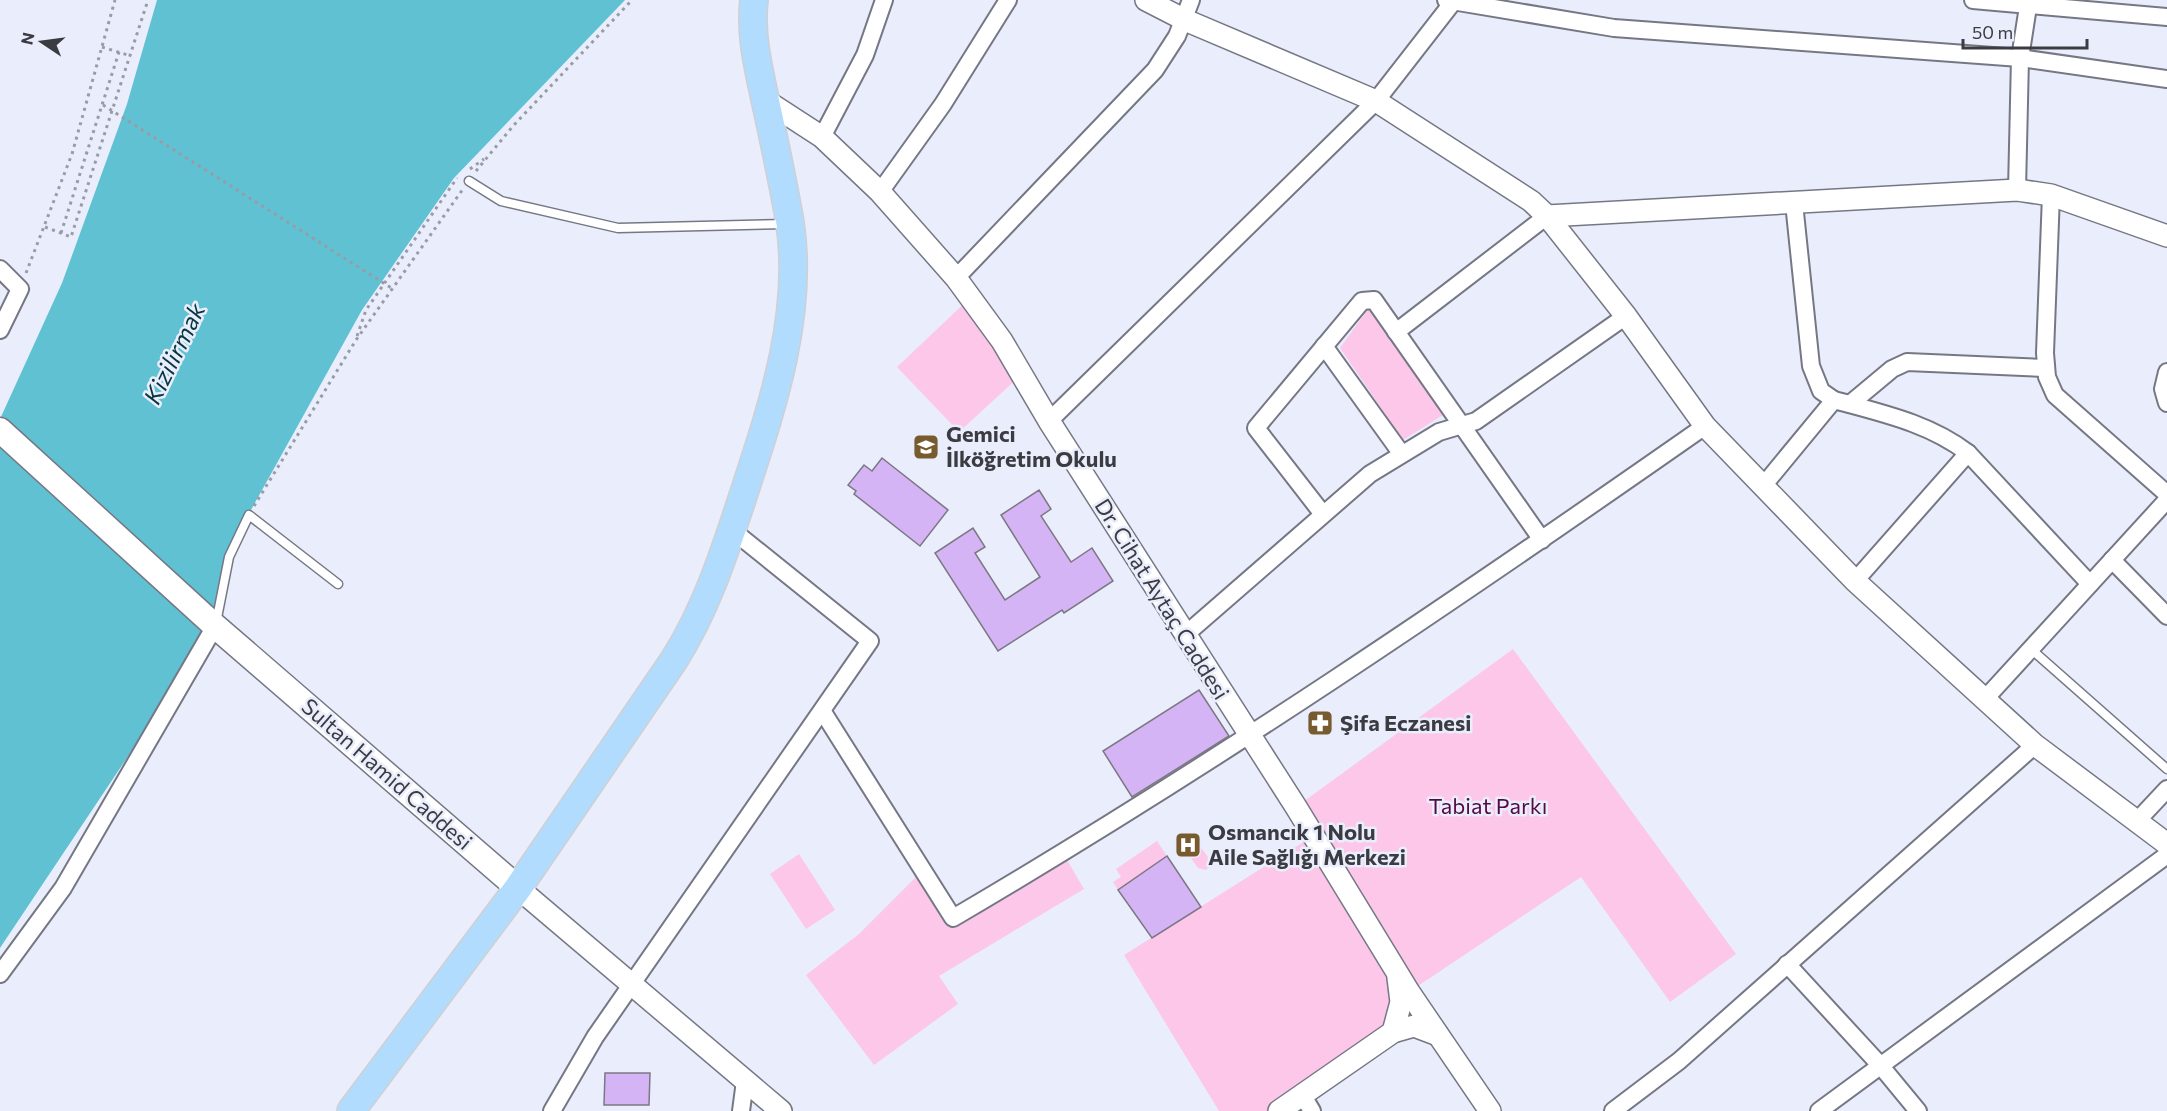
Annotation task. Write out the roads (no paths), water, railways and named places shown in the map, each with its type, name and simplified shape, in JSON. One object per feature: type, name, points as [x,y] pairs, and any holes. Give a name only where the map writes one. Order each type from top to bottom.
[{"type":"main road","points":[[351,1111],[518,888],[689,637],[714,581],[776,392],[793,287],[790,224],[754,48],[754,0]]},
{"type":"main road","name":"Sultan Hamid Caddesi","points":[[0,430],[215,626],[518,888]]},
{"type":"street","points":[[822,137],[866,56],[884,0]]},
{"type":"street","points":[[880,192],[943,104],[1008,0]]},
{"type":"street","points":[[1146,0],[1188,10],[1376,101],[1514,189],[1547,216],[1626,316],[1705,426],[1855,581],[2035,746],[2167,844]]},
{"type":"street","points":[[1973,0],[2029,2],[2167,17]]},
{"type":"street","points":[[1049,421],[1376,101],[1449,1],[1614,28],[2020,58],[2167,80]]},
{"type":"street","points":[[2017,190],[2020,58],[2029,2]]},
{"type":"street","points":[[956,278],[1141,86],[1168,52],[1188,10]]},
{"type":"street","name":"Dr. Cihat Aytaç Caddesi","points":[[765,100],[822,137],[880,192],[956,278],[1002,341],[1049,421],[1397,974],[1490,1111]]},
{"type":"street","points":[[1396,332],[1547,216],[2017,190],[2051,195],[2167,236]]},
{"type":"street","points":[[2051,195],[2046,368],[2055,395],[2167,494]]},
{"type":"street","points":[[1794,203],[1811,366],[1821,391],[1842,402],[1929,428],[1947,437],[1968,453],[2090,584]]},
{"type":"street","points":[[0,269],[20,289],[0,330]]},
{"type":"street","points":[[1322,513],[1256,428],[1362,301],[1374,300],[1542,540]]},
{"type":"street","points":[[1185,635],[1322,513],[1370,474],[1401,453],[1439,432],[1476,421],[1626,316]]},
{"type":"street","points":[[1324,346],[1401,453]]},
{"type":"street","points":[[1763,486],[1842,402],[1892,369],[1907,362],[2046,368]]},
{"type":"street","points":[[2166,394],[2167,372]]},
{"type":"street","points":[[823,712],[953,918],[1063,853],[1249,736],[1542,540],[1705,426]]},
{"type":"street","points":[[1855,581],[1968,453]]},
{"type":"street","points":[[1984,699],[2167,500]]},
{"type":"street","points":[[552,1111],[595,1037],[823,712],[870,640],[732,530]]},
{"type":"street","points":[[2112,560],[2167,616]]},
{"type":"street","points":[[0,974],[63,888],[215,626]]},
{"type":"street","points":[[1613,1111],[1678,1061],[2035,746]]},
{"type":"street","points":[[2137,821],[2167,789]]},
{"type":"street","points":[[1819,1111],[2167,855]]},
{"type":"street","name":"Sultan Hamid Caddesi","points":[[518,888],[780,1111]]},
{"type":"street","points":[[1787,964],[1880,1065],[1918,1111]]},
{"type":"street","points":[[1393,1032],[1401,996],[1397,974]]},
{"type":"street","points":[[1279,1111],[1307,1104],[1393,1032],[1414,1026],[1438,1035]]},
{"type":"street","points":[[741,1111],[745,1081]]},
{"type":"lane","points":[[469,181],[501,201],[618,228],[790,224]]},
{"type":"lane","points":[[215,626],[229,557],[249,515],[338,584]]},
{"type":"lane","points":[[2031,649],[2167,769]]},
{"type":"water","name":"Kizilirmak","points":[[157,0],[625,0],[454,178],[362,310],[236,537],[215,626],[0,948],[0,419],[62,283],[127,104]]},
{"type":"place","name":"Gemici İlköğretim Okulu","points":[[926,447]]},
{"type":"place","name":"Şifa Eczanesi","points":[[1320,723]]},
{"type":"place","name":"Osmancık 1 Nolu Aile Sağlığı Merkezi","points":[[1188,845]]},
{"type":"park label","name":"Tabiat Parkı","points":[[1488,806]]}]
